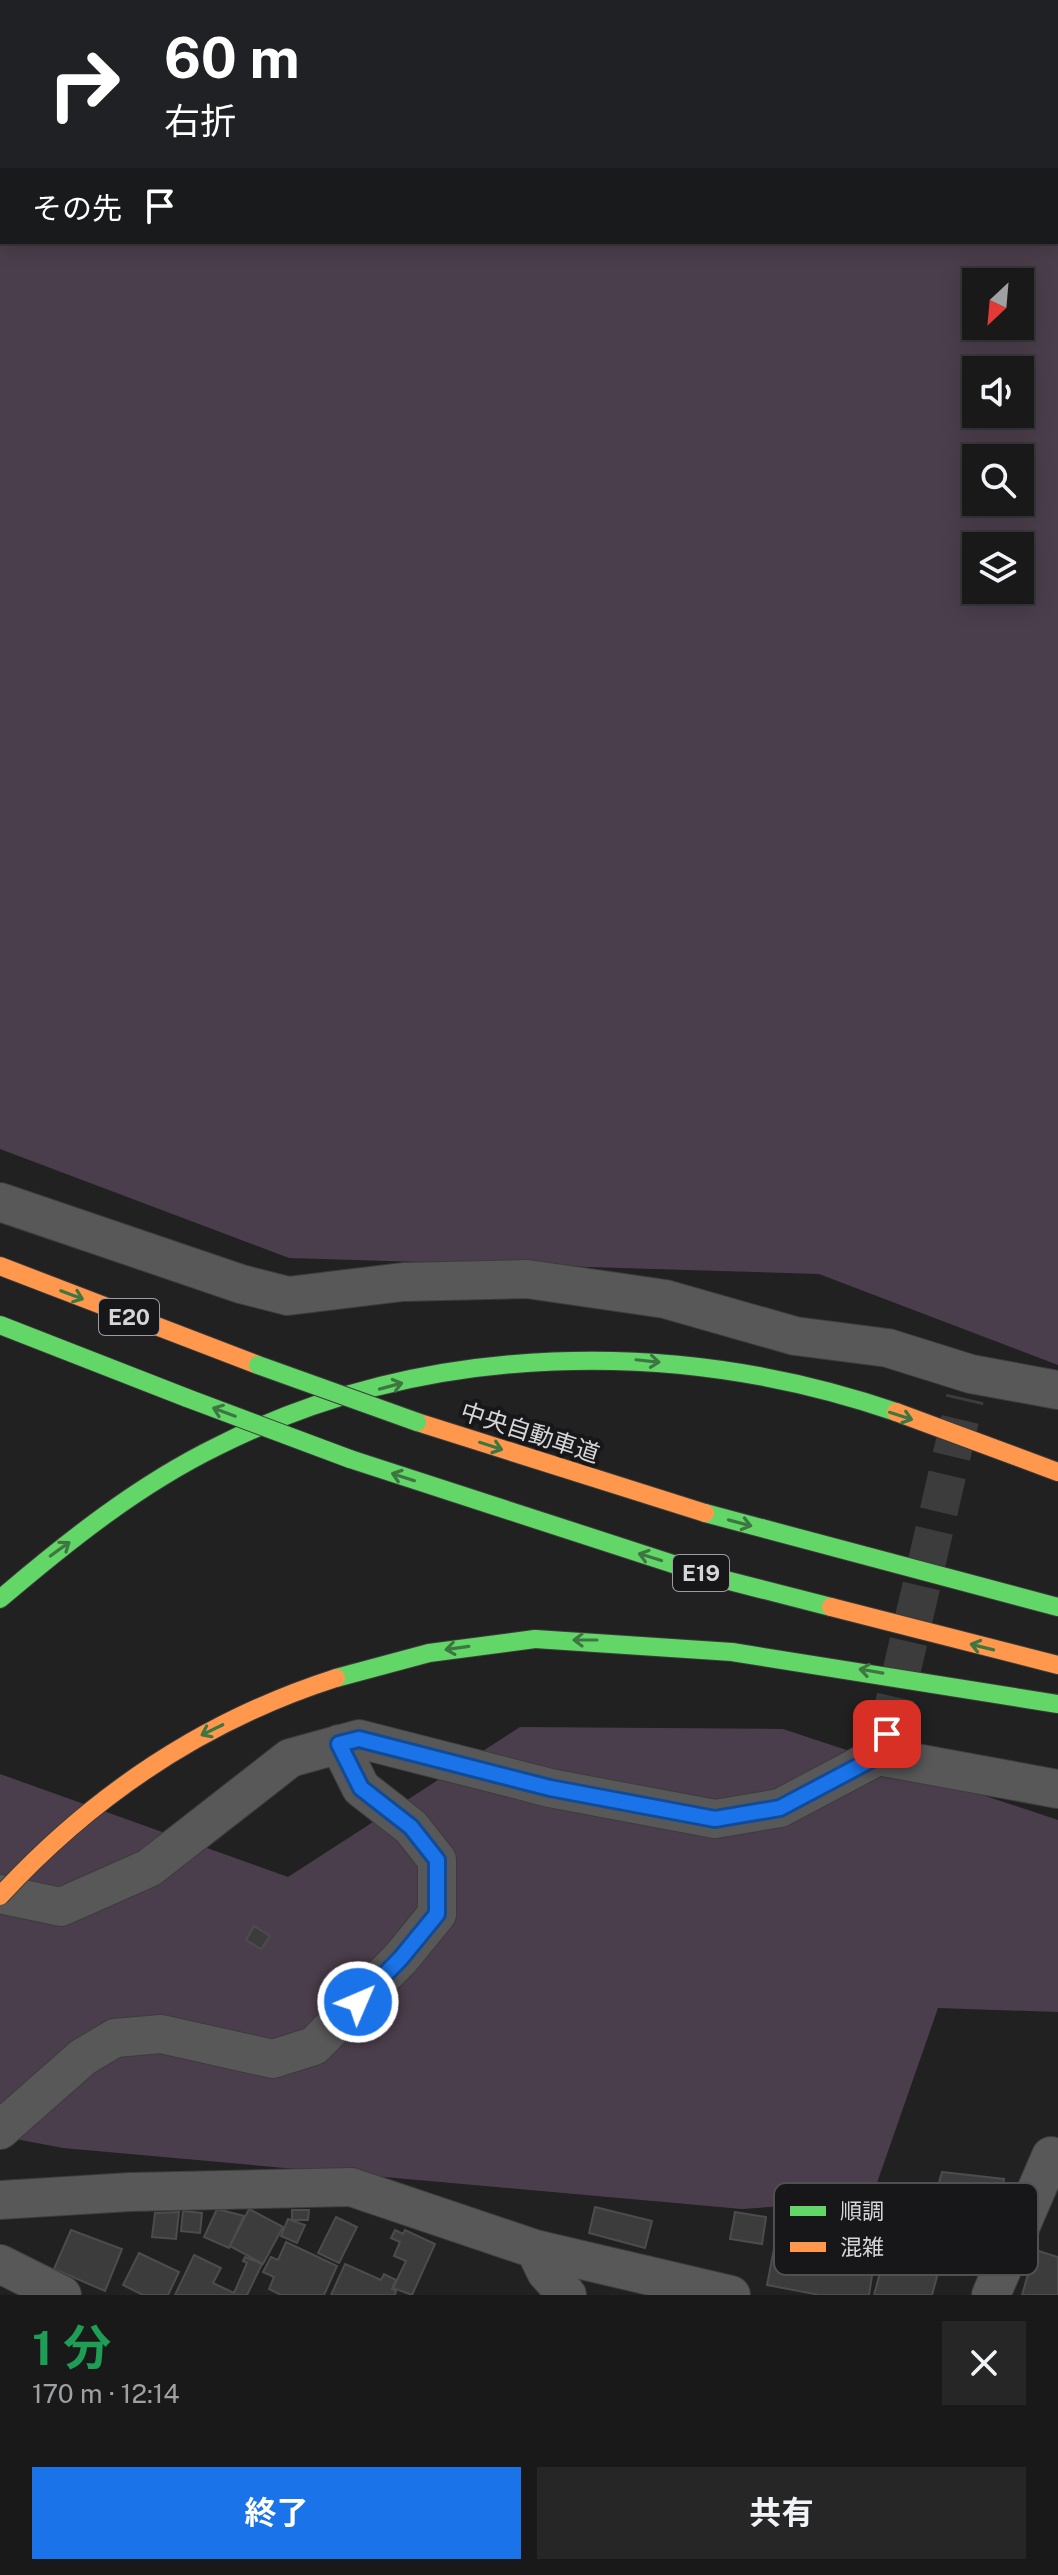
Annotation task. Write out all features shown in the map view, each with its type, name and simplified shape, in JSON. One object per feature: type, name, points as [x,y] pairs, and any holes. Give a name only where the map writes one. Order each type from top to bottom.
[{"type":"highway","name":"中央自動車道","points":[[0,1266],[417,1422],[729,1520],[1058,1607]]},
{"type":"highway","name":"E20","points":[[0,1325],[350,1459]]},
{"type":"highway","points":[[0,1599],[49,1556],[129,1498],[219,1446],[309,1407],[414,1380],[520,1363],[623,1358],[720,1369],[826,1392],[1058,1472]]},
{"type":"highway","name":"E19","points":[[350,1459],[710,1576],[1058,1665]]},
{"type":"highway","points":[[0,1895],[64,1830],[127,1782],[201,1735],[278,1698],[367,1668],[451,1648],[535,1639],[622,1640],[833,1664],[1058,1704]]},
{"type":"street","points":[[0,1202],[241,1284],[288,1296],[403,1282],[527,1279],[665,1299],[795,1336],[888,1348],[968,1386],[1058,1390]]},
{"type":"street","points":[[0,1895],[61,1907],[149,1868],[290,1758],[359,1739],[550,1788],[715,1819],[780,1808],[882,1745],[1058,1789]]},
{"type":"street","points":[[0,2130],[83,2057],[115,2038],[161,2034],[273,2059],[314,2046],[401,1958],[437,1914],[437,1860],[411,1827],[361,1788],[339,1744]]},
{"type":"street","points":[[1038,2186],[1051,2156]]},
{"type":"street","points":[[0,2200],[130,2192],[351,2187],[535,2249],[731,2295]]},
{"type":"street","points":[[535,2249],[546,2272],[567,2295]]},
{"type":"street","points":[[0,2264],[62,2295]]},
{"type":"street","points":[[991,2295],[1000,2275]]},
{"type":"shaded area","points":[[0,244],[1058,244],[1058,1365],[819,1274],[289,1258],[0,1149]]},
{"type":"shaded area","points":[[520,1727],[783,1729],[1058,1820],[1058,2012],[938,2008],[877,2183],[774,2183],[774,2207],[742,2209],[63,2148],[0,2136],[0,1774],[288,1877]]},
{"type":"building","points":[[254,1926],[270,1936],[261,1949],[246,1940]]},
{"type":"building","points":[[942,2172],[1004,2179],[1003,2183],[939,2183]]},
{"type":"building","points":[[595,2207],[652,2221],[645,2248],[589,2233]]},
{"type":"building","points":[[217,2209],[244,2216],[229,2248],[204,2237]]},
{"type":"building","points":[[249,2209],[283,2227],[263,2264],[230,2246]]},
{"type":"building","points":[[292,2210],[309,2210],[308,2220],[292,2220]]},
{"type":"building","points":[[183,2211],[202,2213],[200,2233],[181,2231]]},
{"type":"building","points":[[179,2212],[176,2239],[152,2237],[155,2213]]},
{"type":"building","points":[[735,2212],[766,2217],[762,2244],[730,2239]]},
{"type":"building","points":[[336,2217],[357,2227],[339,2263],[318,2253]]},
{"type":"building","points":[[288,2219],[305,2225],[297,2243],[281,2236]]},
{"type":"building","points":[[71,2230],[122,2249],[105,2291],[54,2269]]},
{"type":"building","points":[[395,2230],[403,2234],[405,2230],[435,2244],[412,2295],[393,2288],[406,2261],[394,2256],[400,2242],[391,2238]]},
{"type":"building","points":[[286,2242],[337,2266],[324,2295],[281,2295],[269,2289],[274,2277],[263,2272],[271,2257],[278,2260]]},
{"type":"building","points":[[774,2249],[774,2275],[872,2275],[869,2295],[820,2295],[767,2285]]},
{"type":"building","points":[[1038,2251],[1058,2257],[1058,2295],[1022,2295],[1028,2275],[1038,2275]]},
{"type":"building","points":[[139,2253],[179,2272],[168,2295],[143,2295],[123,2285]]},
{"type":"building","points":[[194,2255],[221,2268],[213,2283],[234,2293],[247,2263],[243,2261],[245,2257],[262,2264],[247,2295],[175,2295]]},
{"type":"building","points":[[345,2264],[381,2280],[384,2274],[396,2280],[392,2289],[396,2291],[395,2295],[331,2295]]},
{"type":"building","points":[[879,2275],[938,2275],[932,2295],[874,2295]]},
{"type":"tunnel","points":[[887,1734],[965,1398]]},
{"type":"traffic: fast","points":[[0,1325],[187,1398]]},
{"type":"traffic: fast","points":[[0,1599],[104,1516],[188,1461],[298,1411],[381,1386],[467,1369],[553,1362],[640,1362],[727,1371],[813,1388],[896,1412]]},
{"type":"traffic: fast","points":[[258,1365],[417,1422]]},
{"type":"traffic: fast","points":[[187,1398],[350,1459]]},
{"type":"traffic: fast","points":[[350,1459],[710,1576],[831,1607]]},
{"type":"traffic: fast","points":[[705,1513],[1058,1607]]},
{"type":"traffic: fast","points":[[535,1639],[732,1652],[1058,1704]]},
{"type":"traffic: fast","points":[[336,1678],[429,1653],[535,1639]]},
{"type":"traffic: slow","points":[[0,1266],[258,1365]]},
{"type":"traffic: slow","points":[[896,1412],[1058,1472]]},
{"type":"traffic: slow","points":[[417,1422],[705,1513]]},
{"type":"traffic: slow","points":[[831,1607],[1058,1665]]},
{"type":"traffic: slow","points":[[0,1896],[73,1825],[154,1765],[241,1716],[336,1678]]},
{"type":"route","points":[[358,2002],[401,1958],[437,1914],[437,1860],[411,1827],[361,1788],[339,1744],[359,1739],[550,1788],[715,1819],[780,1808],[878,1756],[887,1734]]}]
